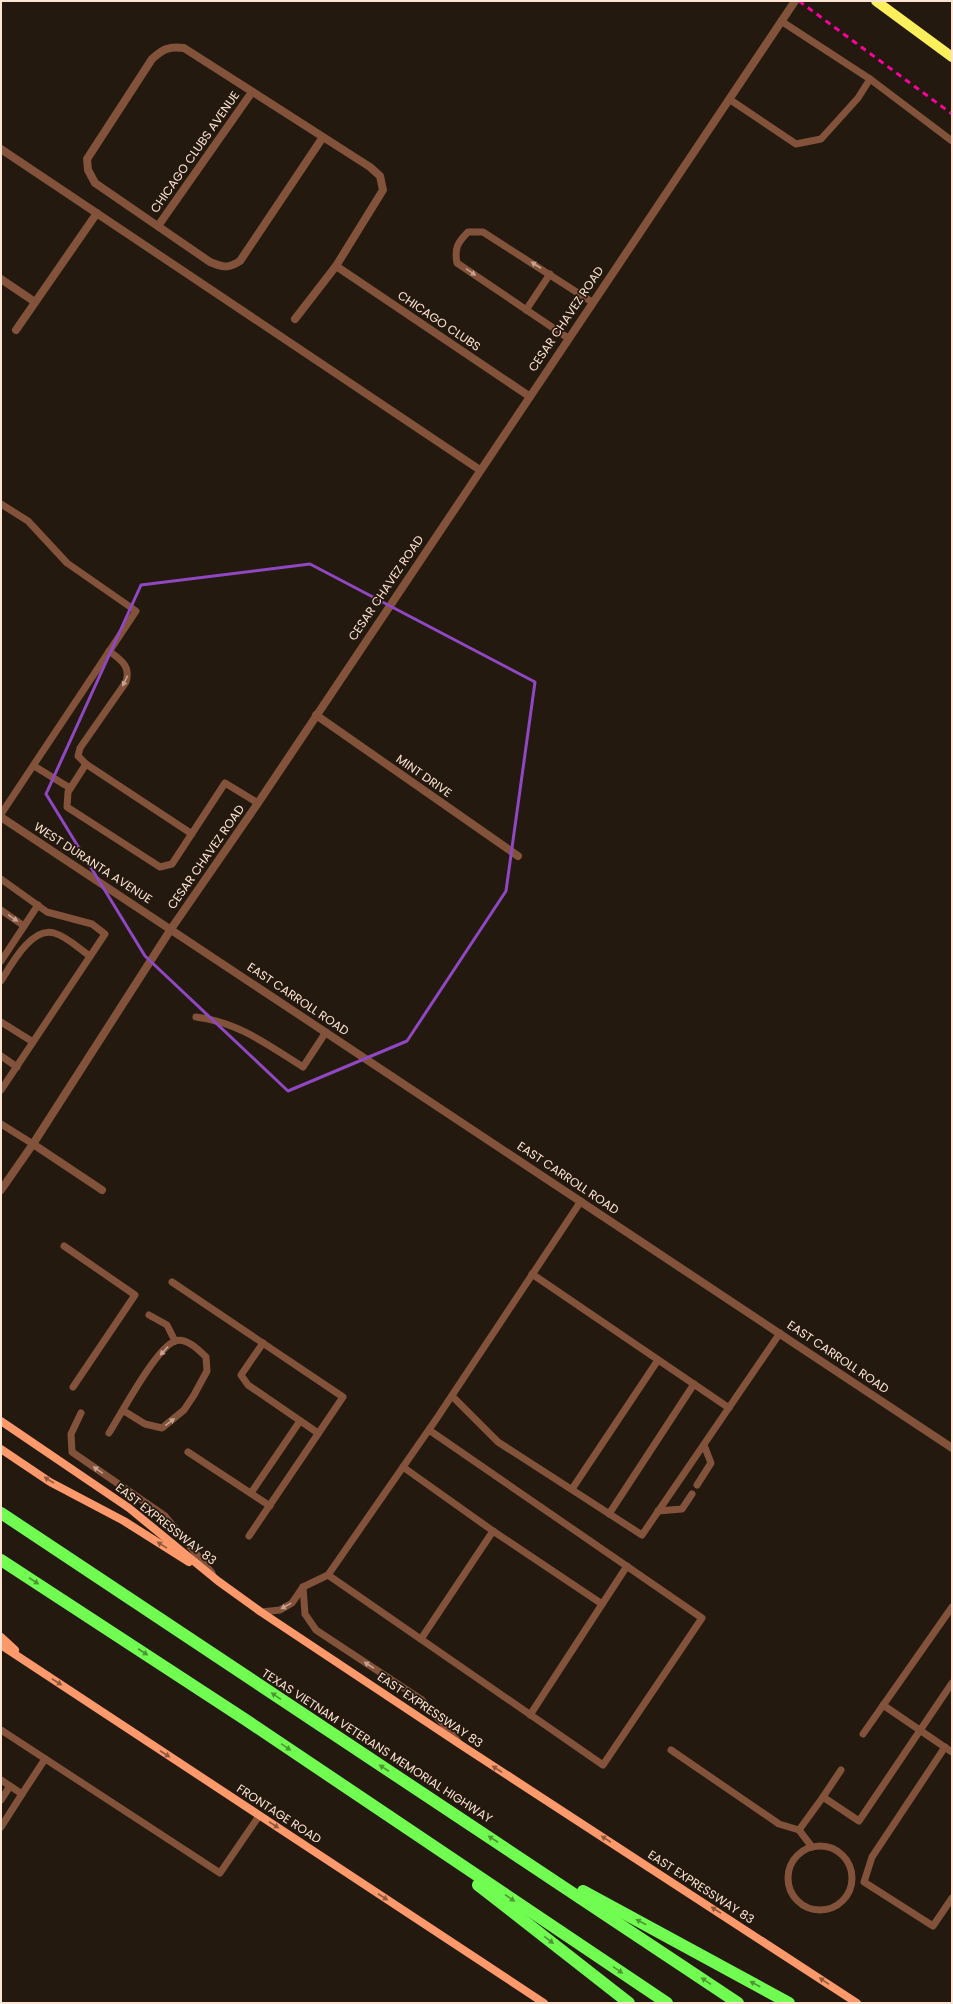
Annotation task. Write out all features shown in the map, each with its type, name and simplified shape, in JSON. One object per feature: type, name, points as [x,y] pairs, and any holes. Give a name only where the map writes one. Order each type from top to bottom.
[{"type":"highway","name":"TEXAS VIETNAM VETERANS MEMORIAL HIGHWAY","points":[[1,1513],[738,2003]]},
{"type":"highway","points":[[1,1560],[246,1720],[667,2003]]},
{"type":"highway","points":[[396,1821],[629,2003]]},
{"type":"highway","points":[[517,1855],[789,2003]]},
{"type":"main road","points":[[876,1],[952,57]]},
{"type":"main road","name":"EAST EXPRESSWAY 83","points":[[1,1421],[129,1508],[218,1581],[261,1612],[461,1745],[857,2003]]},
{"type":"main road","points":[[1,1449],[50,1482],[124,1521],[218,1581]]},
{"type":"main road","points":[[1,1637],[36,1669]]},
{"type":"main road","name":"FRONTAGE ROAD","points":[[1,1645],[544,2003]]},
{"type":"street","name":"CESAR CHAVEZ ROAD","points":[[1,1190],[33,1144],[171,929],[258,803],[528,396],[795,1]]},
{"type":"street","name":"CHICAGO CLUBS AVENUE","points":[[295,319],[336,266],[383,190],[380,176],[370,167],[323,136],[184,48],[174,47],[163,49],[152,59],[87,159],[88,170],[95,183],[210,262],[222,268],[231,267],[240,261],[323,136]]},
{"type":"street","name":"CHICAGO CLUBS AVENUE","points":[[158,226],[252,92]]},
{"type":"street","points":[[1,149],[480,470]]},
{"type":"street","points":[[16,330],[96,213]]},
{"type":"street","name":"CHICAGO CLUBS","points":[[336,266],[528,396]]},
{"type":"street","points":[[1,279],[35,302]]},
{"type":"street","name":"MINT DRIVE","points":[[316,715],[518,856]]},
{"type":"street","name":"WEST DURANTA AVENUE","points":[[1,815],[171,929]]},
{"type":"street","name":"EAST CARROLL ROAD","points":[[171,929],[952,1448]]},
{"type":"street","points":[[33,1144],[102,1190]]},
{"type":"lane","points":[[781,21],[870,79],[952,141]]},
{"type":"lane","points":[[729,99],[796,144],[821,139],[858,98],[870,79]]},
{"type":"lane","points":[[568,338],[457,262],[455,252],[461,239],[468,232],[483,232],[592,302]]},
{"type":"lane","points":[[526,310],[550,274]]},
{"type":"lane","points":[[1,504],[28,521],[67,563],[136,611],[1,815]]},
{"type":"lane","points":[[109,651],[126,664],[129,674],[126,682],[80,748],[78,756],[86,764],[192,834]]},
{"type":"lane","points":[[86,764],[68,792],[67,807],[160,867],[172,864],[225,783],[258,803]]},
{"type":"lane","points":[[34,766],[70,788]]},
{"type":"lane","points":[[1,879],[47,912],[92,924],[105,934],[1,1090]]},
{"type":"lane","points":[[1,960],[38,906]]},
{"type":"lane","points":[[1,910],[24,926]]},
{"type":"lane","points":[[1,981],[22,951],[35,936],[41,932],[56,933],[90,956]]},
{"type":"lane","points":[[196,1017],[212,1018],[237,1027],[303,1067],[326,1032]]},
{"type":"lane","points":[[1,1022],[33,1042]]},
{"type":"lane","points":[[1,1056],[17,1067]]},
{"type":"lane","points":[[1,1124],[33,1144]]},
{"type":"lane","points":[[261,1612],[280,1610],[292,1604],[303,1587],[328,1575],[452,1396],[581,1201]]},
{"type":"lane","points":[[64,1246],[135,1295],[73,1387]]},
{"type":"lane","points":[[532,1274],[729,1408]]},
{"type":"lane","points":[[172,1282],[343,1397],[249,1536]]},
{"type":"lane","points":[[149,1315],[167,1325],[175,1341]]},
{"type":"lane","points":[[452,1396],[498,1442],[642,1535],[780,1333]]},
{"type":"lane","points":[[109,1433],[154,1363],[165,1349],[175,1341],[183,1341],[198,1349],[206,1357],[207,1371],[184,1410],[162,1428],[144,1424],[124,1411]]},
{"type":"lane","points":[[263,1343],[241,1375],[248,1385],[318,1433]]},
{"type":"lane","points":[[572,1489],[658,1360]]},
{"type":"lane","points":[[609,1514],[694,1384]]},
{"type":"lane","points":[[81,1413],[70,1434],[72,1452],[165,1516],[218,1581]]},
{"type":"lane","points":[[251,1493],[300,1421]]},
{"type":"lane","points":[[328,1575],[603,1766],[702,1618],[429,1430]]},
{"type":"lane","points":[[697,1485],[711,1463],[704,1445]]},
{"type":"lane","points":[[188,1452],[270,1506]]},
{"type":"lane","points":[[403,1467],[493,1531],[602,1604]]},
{"type":"lane","points":[[658,1511],[682,1509],[692,1494]]},
{"type":"lane","points":[[421,1639],[493,1531]]},
{"type":"lane","points":[[530,1715],[627,1566]]},
{"type":"lane","points":[[303,1587],[305,1614],[316,1630],[422,1700],[461,1745]]},
{"type":"lane","points":[[863,1734],[952,1607]]},
{"type":"lane","points":[[823,1797],[859,1821],[952,1683]]},
{"type":"lane","points":[[883,1705],[952,1752]]},
{"type":"lane","points":[[1,1730],[220,1873],[260,1816]]},
{"type":"lane","points":[[864,1882],[872,1857],[944,1747]]},
{"type":"lane","points":[[671,1750],[779,1824],[799,1830],[812,1847]]},
{"type":"lane","points":[[1,1827],[45,1759]]},
{"type":"lane","points":[[799,1830],[841,1770]]},
{"type":"lane","points":[[1,1780],[22,1794]]},
{"type":"lane","points":[[1,1800],[10,1786]]},
{"type":"lane","points":[[812,1847],[828,1847],[842,1854],[848,1862],[852,1872],[852,1881],[849,1892],[843,1901],[835,1907],[825,1910],[814,1910],[804,1906],[796,1899],[790,1890],[788,1879],[790,1868],[802,1851],[812,1847]]},
{"type":"lane","points":[[852,1881],[864,1882],[933,1926],[952,1898]]},
{"type":"highlighted area","points":[[310,564],[535,682],[506,891],[407,1041],[288,1091],[145,956],[46,794],[141,585]]},
{"type":"railway","points":[[799,1],[952,114]]}]
